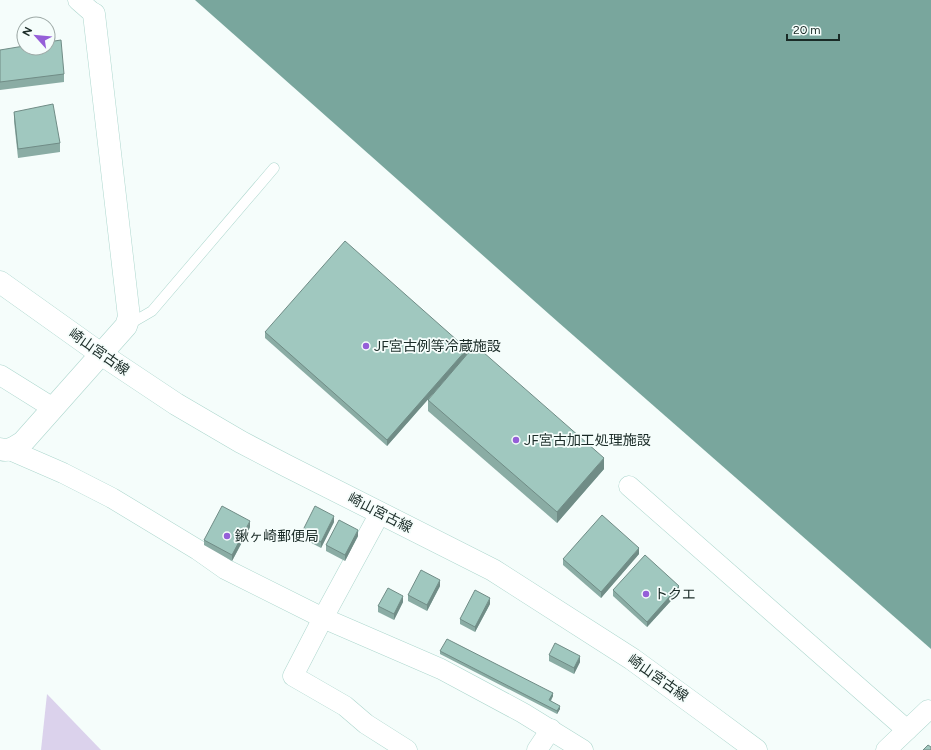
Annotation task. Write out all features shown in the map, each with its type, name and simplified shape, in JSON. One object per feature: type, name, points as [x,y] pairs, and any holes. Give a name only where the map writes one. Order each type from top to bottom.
[{"type":"main road","points":[[5,449],[23,442],[126,326],[129,317],[86,7]]},
{"type":"main road","name":"崎山宮古線","points":[[0,282],[101,354],[176,404],[241,442],[380,514],[493,570],[632,659],[756,750]]},
{"type":"street","points":[[0,375],[53,408]]},
{"type":"street","points":[[5,449],[63,473],[112,498],[225,568],[323,618],[441,670],[524,713],[583,750]]},
{"type":"street","points":[[629,486],[907,730]]},
{"type":"street","points":[[380,514],[293,676],[345,706],[366,724],[407,750]]},
{"type":"street","points":[[886,750],[928,710]]},
{"type":"street","points":[[537,750],[551,729]]},
{"type":"lane","points":[[126,326],[152,311],[274,168]]},
{"type":"shaded area","points":[[195,0],[931,0],[931,649],[558,322]]},
{"type":"shaded area","points":[[47,694],[101,750],[41,750]]},
{"type":"building","points":[[61,40],[64,74],[0,82],[0,50],[16,47],[16,56],[56,56],[56,41]]},
{"type":"building","points":[[53,104],[60,143],[18,149],[14,112]]},
{"type":"building","name":"JF宮古例等冷蔵施設","points":[[345,241],[467,349],[387,440],[265,332]]},
{"type":"building","name":"JF宮古加工処理施設","points":[[475,345],[604,458],[557,512],[428,400]]},
{"type":"building","points":[[222,506],[250,521],[232,555],[204,540]]},
{"type":"building","points":[[315,506],[334,516],[321,542],[302,532]]},
{"type":"building","points":[[602,515],[639,548],[601,592],[563,559]]},
{"type":"building","points":[[339,520],[358,530],[345,555],[326,545]]},
{"type":"building","name":"トクエ","points":[[645,555],[679,586],[647,622],[613,590]]},
{"type":"building","points":[[421,570],[440,580],[427,605],[408,595]]},
{"type":"building","points":[[388,588],[403,596],[394,614],[378,606]]},
{"type":"building","points":[[475,590],[490,598],[475,627],[460,619]]},
{"type":"building","points":[[447,639],[553,693],[549,700],[560,706],[557,711],[440,651]]},
{"type":"building","points":[[555,643],[580,656],[574,668],[549,655]]},
{"type":"building","points":[[928,745],[931,747],[931,750],[923,750]]},
{"type":"place","name":"JF宮古例等冷蔵施設","points":[[366,346]]},
{"type":"place","name":"JF宮古加工処理施設","points":[[516,440]]},
{"type":"place","name":"鍬ヶ崎郵便局","points":[[227,536]]},
{"type":"place","name":"トクエ","points":[[646,594]]}]
